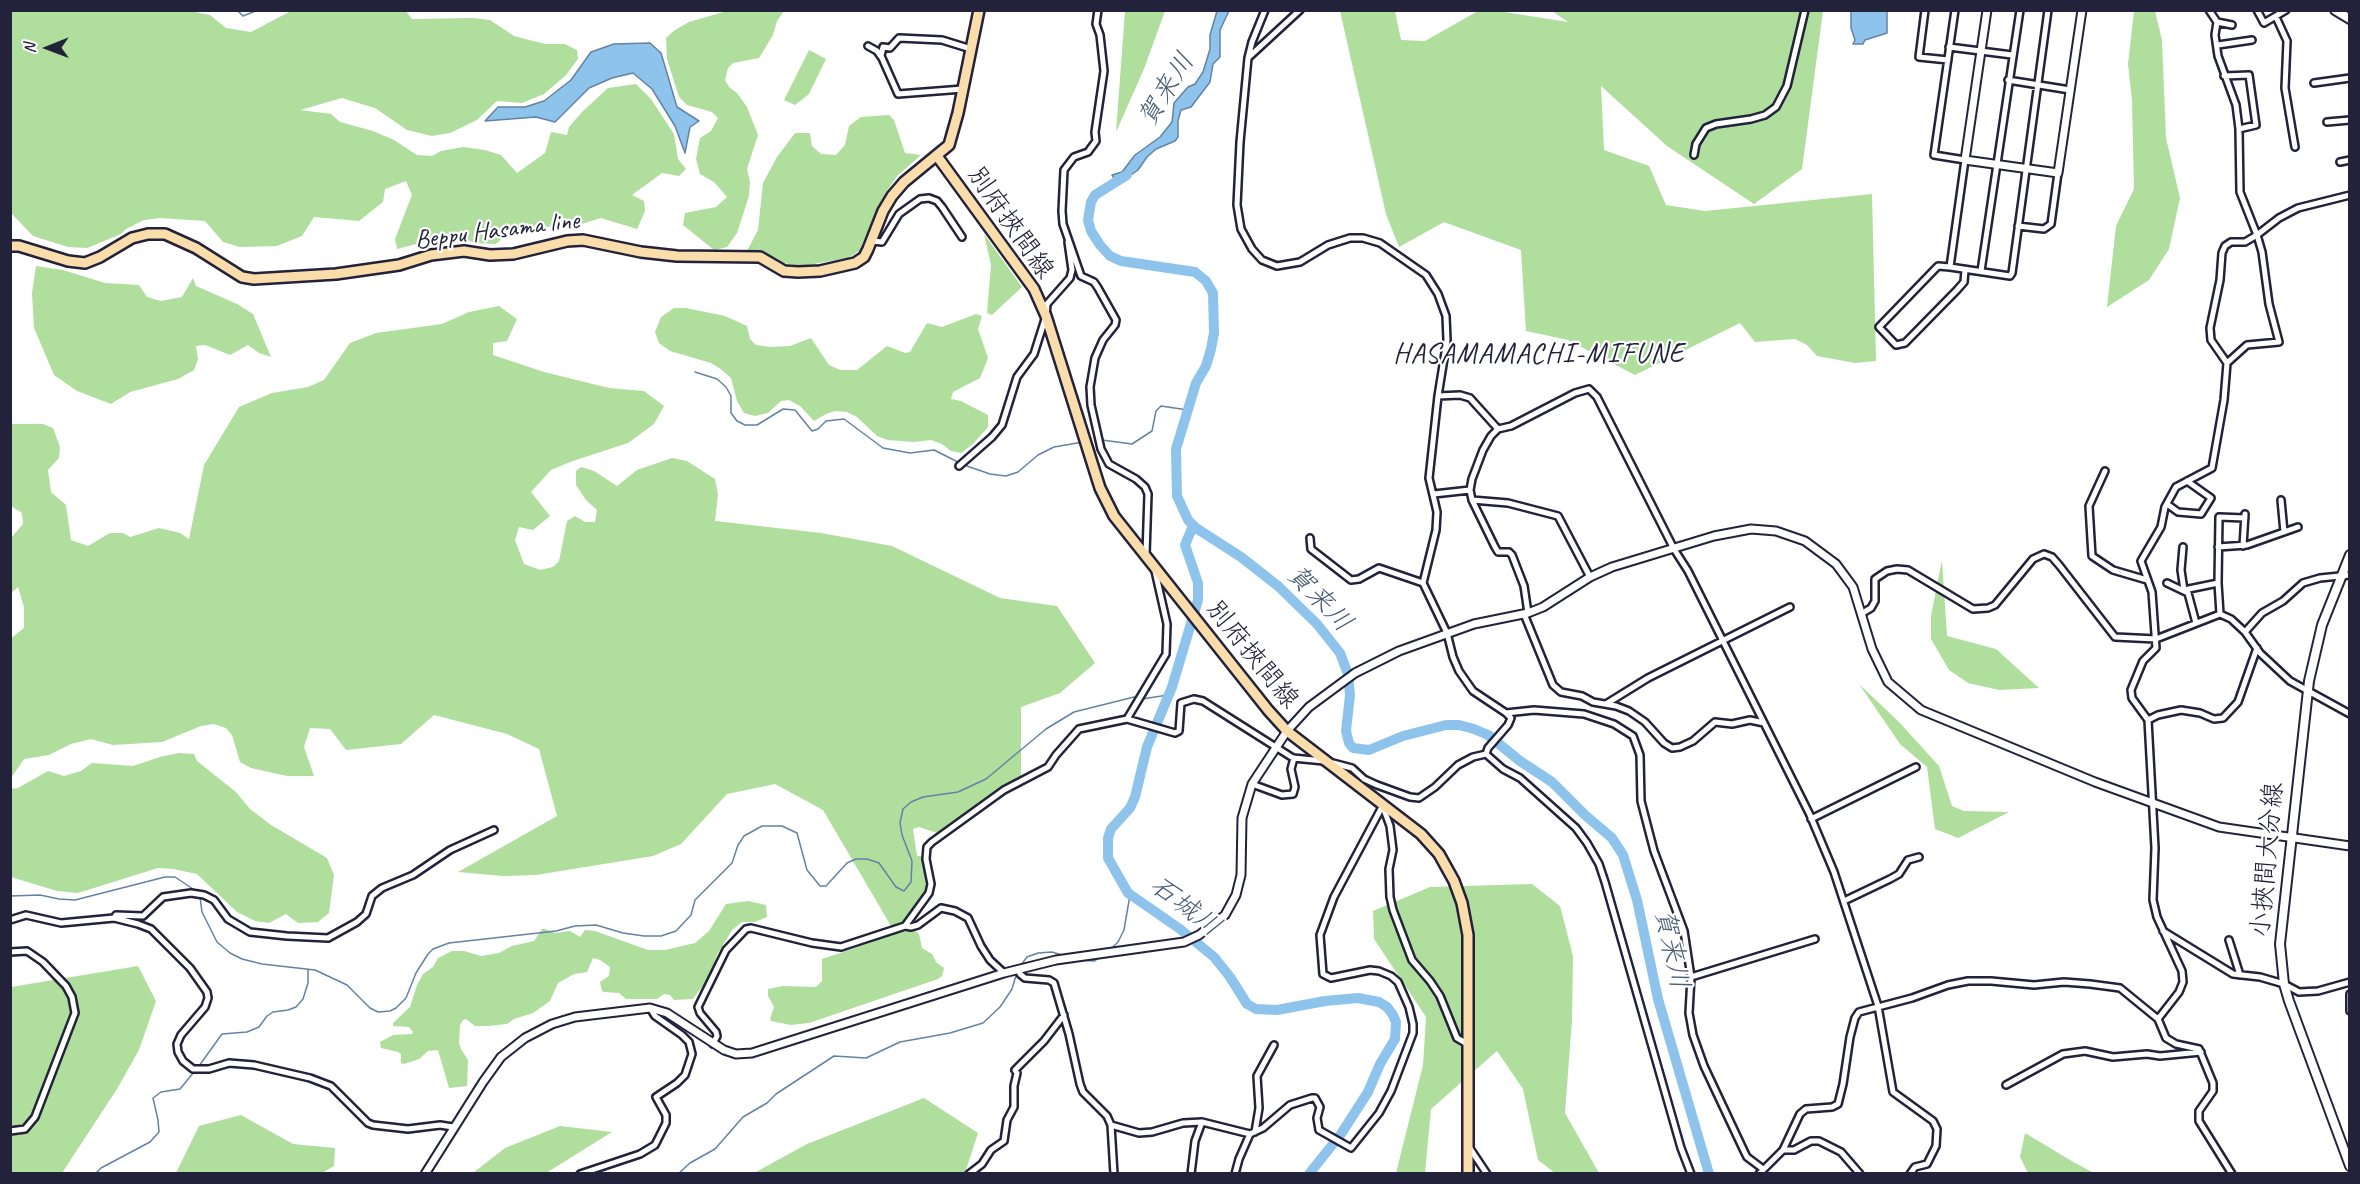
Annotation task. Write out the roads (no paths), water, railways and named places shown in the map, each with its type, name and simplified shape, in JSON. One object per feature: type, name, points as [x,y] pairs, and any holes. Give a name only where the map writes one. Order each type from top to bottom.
[{"type":"main road","name":"Beppu Hasama line","points":[[10,246],[19,246],[68,261],[85,263],[132,238],[148,234],[165,234],[196,248],[242,277],[254,279],[336,274],[399,265],[432,255],[464,251],[490,255],[513,254],[567,241],[583,240],[641,252],[677,256],[760,257],[784,271],[820,271],[855,263],[864,257],[892,196],[949,145],[954,131],[979,10]]},
{"type":"main road","points":[[2338,12],[2349,19]]},
{"type":"main road","name":"別府挾間線","points":[[937,156],[982,221],[1034,289],[1046,316],[1100,488],[1114,516],[1268,711],[1287,731],[1421,834],[1439,854],[1454,881],[1462,903],[1468,935],[1468,1173]]},
{"type":"main road","name":"小挾間大分線","points":[[2349,555],[2322,625],[2307,690],[2280,944],[2284,984],[2349,1166]]},
{"type":"street","points":[[1098,10],[1096,24],[1100,35],[1104,71],[1095,127],[1096,141],[1088,152],[1074,157],[1064,170],[1062,211],[1081,276],[1094,282],[1116,320],[1095,358],[1090,387],[1091,405],[1101,449],[1109,464],[1136,479],[1145,487],[1148,494],[1146,559]]},
{"type":"street","points":[[905,926],[928,893],[931,884],[927,848],[940,834],[1004,790],[1048,767],[1056,754],[1079,729],[1127,719],[1170,733],[1179,731],[1181,703],[1194,699],[1203,701],[1294,758],[1324,760],[1352,768],[1364,779],[1377,785],[1419,798],[1435,787],[1458,765],[1487,751],[1511,718],[1506,712],[1473,691],[1453,657],[1447,633],[1423,583],[1436,530],[1437,512],[1430,469],[1447,340],[1446,316],[1438,294],[1426,275],[1380,243],[1363,238],[1350,238],[1328,245],[1300,262],[1289,266],[1277,266],[1262,260],[1252,249],[1241,229],[1237,205],[1248,58],[1265,10]]},
{"type":"street","points":[[1248,58],[1300,10]]},
{"type":"street","points":[[1694,155],[1696,144],[1706,128],[1716,124],[1758,117],[1776,106],[1787,86],[1805,10]]},
{"type":"street","points":[[1925,10],[1919,57],[1948,60]]},
{"type":"street","points":[[1955,10],[1934,155],[2058,173]]},
{"type":"street","points":[[1950,267],[1987,10]]},
{"type":"street","points":[[1981,271],[2020,10]]},
{"type":"street","points":[[1965,270],[1964,282],[1958,290],[1905,343],[1896,345],[1879,327],[1938,266],[2010,276],[2012,273],[2048,10]]},
{"type":"street","points":[[2018,226],[2044,229],[2051,224],[2082,10]]},
{"type":"street","points":[[2209,10],[2217,22],[2215,35],[2218,56],[2236,105],[2239,129],[2240,192],[2262,252],[2269,304],[2279,342],[2247,345],[2227,363]]},
{"type":"street","points":[[2257,10],[2264,23],[2286,10]]},
{"type":"street","points":[[2276,16],[2287,41],[2285,88],[2295,147]]},
{"type":"street","points":[[2217,22],[2232,25]]},
{"type":"street","points":[[881,56],[884,47],[890,48],[899,38],[942,40],[971,49]]},
{"type":"street","points":[[2218,45],[2252,40]]},
{"type":"street","points":[[868,46],[881,56],[898,94],[963,89]]},
{"type":"street","points":[[1950,47],[2012,56]]},
{"type":"street","points":[[2224,76],[2249,75],[2256,125],[2239,129]]},
{"type":"street","points":[[2314,83],[2349,78]]},
{"type":"street","points":[[2008,81],[2070,90]]},
{"type":"street","points":[[2327,122],[2349,120]]},
{"type":"street","points":[[2340,162],[2349,160]]},
{"type":"street","points":[[2158,1019],[2179,992],[2183,982],[2182,971],[2157,917],[2153,900],[2155,848],[2148,720],[2132,698],[2131,690],[2143,661],[2154,652],[2156,639],[2152,591],[2141,561],[2161,527],[2167,504],[2176,487],[2212,468],[2224,400],[2227,363],[2211,340],[2210,328],[2225,246],[2231,242],[2245,242],[2257,236],[2279,218],[2298,208],[2349,195]]},
{"type":"street","points":[[872,241],[882,242],[899,214],[920,199],[929,198],[937,201],[962,237]]},
{"type":"street","points":[[958,466],[992,437],[1002,425],[1014,384],[1034,354],[1046,316],[1047,304],[1070,278],[1072,270],[1068,236]]},
{"type":"street","points":[[1764,723],[1750,720],[1732,724],[1716,722],[1693,741],[1672,748],[1637,717],[1616,706],[1561,692],[1553,685],[1526,614],[1524,586],[1512,555],[1498,552],[1472,500],[1470,490],[1483,450],[1498,429],[1511,426],[1575,393],[1589,389],[1597,397],[1764,723],[1834,872],[1878,1006],[1893,1092],[1933,1121],[1938,1135],[1936,1146],[1927,1164],[1915,1167],[1910,1173]]},
{"type":"street","points":[[1438,396],[1470,398],[1498,429]]},
{"type":"street","points":[[2105,471],[2089,506],[2092,556],[2113,570],[2147,580]]},
{"type":"street","points":[[2167,504],[2178,512],[2201,514],[2211,498],[2187,481]]},
{"type":"street","points":[[1434,494],[1470,490]]},
{"type":"street","points":[[1472,500],[1508,502],[1558,516],[1590,577]]},
{"type":"street","points":[[2281,500],[2284,532]]},
{"type":"street","points":[[2220,614],[2219,517],[2245,516],[2243,546]]},
{"type":"street","points":[[2218,547],[2243,546],[2298,527]]},
{"type":"street","points":[[425,1173],[501,1057],[525,1038],[552,1024],[575,1017],[650,1008],[667,1013],[713,1044],[736,1054],[752,1053],[1004,973],[1056,960],[1184,942],[1210,929],[1225,915],[1236,895],[1241,875],[1242,818],[1252,784],[1287,731],[1309,707],[1371,663],[1474,624],[1526,614],[1543,607],[1590,577],[1612,567],[1751,528],[1792,535],[1820,551],[1836,564],[1853,586],[1872,649],[1888,682],[1921,710],[2151,803],[2219,827],[2349,846]]},
{"type":"street","points":[[1310,538],[1311,549],[1351,580],[1359,579],[1379,568],[1423,583]]},
{"type":"street","points":[[2183,547],[2181,570],[2184,590],[2191,600],[2196,623]]},
{"type":"street","points":[[1862,614],[1871,608],[1875,601],[1875,579],[1897,568],[1908,570],[1973,609],[1988,608],[2000,600],[2033,560],[2044,554],[2052,557],[2059,565],[2115,637],[2156,639],[2220,614],[2231,619],[2245,632],[2279,671],[2349,714]]},
{"type":"street","points":[[1127,719],[1166,654],[1167,624],[1155,569]]},
{"type":"street","points":[[2245,632],[2262,613],[2283,601],[2310,580],[2349,575]]},
{"type":"street","points":[[2167,583],[2184,590],[2218,583]]},
{"type":"street","points":[[1605,704],[1648,678],[1723,643],[1791,607]]},
{"type":"street","points":[[2148,720],[2157,715],[2181,710],[2200,713],[2214,719],[2223,718],[2238,702],[2257,648]]},
{"type":"street","points":[[1506,712],[1534,710],[1584,714],[1626,729],[1633,736],[1640,755],[1641,801],[1648,828],[1668,891],[1681,918],[1691,977],[1690,1025],[1704,1066],[1744,1151],[1761,1171],[1783,1150],[1795,1121],[1806,1109],[1832,1107],[1838,1104],[1855,1018],[1859,1012],[1968,981],[2034,985],[2081,983],[2120,988],[2158,1019],[2166,1038],[2176,1044],[2194,1046],[2201,1052],[2213,1083],[2213,1091],[2199,1111],[2199,1121],[2232,1173]]},
{"type":"street","points":[[1487,751],[1503,770],[1520,778],[1576,828],[1599,864],[1681,1148],[1691,1173]]},
{"type":"street","points":[[1252,784],[1282,795],[1293,794],[1295,787],[1292,769],[1294,758]]},
{"type":"street","points":[[1811,819],[1916,767]]},
{"type":"street","points":[[1383,805],[1390,826],[1393,850],[1389,869],[1389,897],[1399,928],[1412,960],[1440,996],[1457,1038],[1469,1045]]},
{"type":"street","points":[[1111,1125],[1139,1132],[1152,1132],[1183,1123],[1202,1122],[1253,1133],[1263,1128],[1290,1105],[1315,1098],[1320,1107],[1317,1118],[1319,1130],[1351,1148],[1379,1113],[1391,1091],[1413,1033],[1409,1007],[1398,982],[1391,976],[1370,970],[1331,978],[1323,974],[1320,935],[1334,897],[1383,805]]},
{"type":"street","points":[[114,918],[117,915],[143,916],[164,897],[191,893],[204,895],[214,900],[228,919],[250,932],[328,938],[357,922],[366,914],[372,896],[382,888],[413,875],[450,850],[494,830]]},
{"type":"street","points":[[1844,901],[1899,874],[1908,860],[1919,857]]},
{"type":"street","points":[[713,1044],[717,1036],[716,1032],[700,1013],[698,1007],[726,950],[746,929],[756,928],[812,944],[841,947],[905,926],[918,925],[941,909],[963,915],[972,923],[981,946],[990,960],[1004,973]]},
{"type":"street","points":[[10,920],[26,915],[61,923],[114,918],[151,929],[190,968],[207,992],[205,1007],[181,1035],[177,1044],[183,1061],[193,1069],[201,1070],[229,1063],[254,1065],[310,1078],[331,1086],[368,1123],[373,1125],[408,1129],[440,1125],[453,1128]]},
{"type":"street","points":[[2163,931],[2233,974],[2260,977],[2284,984],[2299,992],[2318,991],[2349,982]]},
{"type":"street","points":[[1691,977],[1815,939]]},
{"type":"street","points":[[2229,940],[2240,975]]},
{"type":"street","points":[[10,952],[27,951],[43,962],[66,986],[72,997],[75,1013],[73,1025],[35,1117],[25,1129],[10,1131]]},
{"type":"street","points":[[1019,970],[1020,975],[1025,978],[1049,980],[1054,983],[1083,1092],[1107,1116],[1111,1125],[1114,1173]]},
{"type":"street","points":[[2349,994],[2349,1011]]},
{"type":"street","points":[[580,1173],[640,1154],[655,1145],[666,1123],[666,1115],[656,1096],[685,1075],[692,1054],[689,1042],[655,1016],[650,1008]]},
{"type":"street","points":[[969,1173],[982,1164],[991,1150],[1004,1141],[1007,1120],[1014,1107],[1014,1086],[1017,1073],[1015,1070],[1044,1041],[1064,1015]]},
{"type":"street","points":[[1235,1173],[1239,1159],[1253,1133],[1259,1108],[1257,1076],[1274,1045]]},
{"type":"street","points":[[2006,1085],[2063,1054],[2085,1051],[2113,1057],[2201,1052]]},
{"type":"street","points":[[1191,1173],[1196,1141],[1202,1122]]},
{"type":"street","points":[[1783,1150],[1794,1150],[1811,1141],[1819,1141],[1841,1152],[1860,1173]]},
{"type":"street","points":[[1468,1146],[1487,1173]]},
{"type":"water","points":[[1217,11],[1229,11],[1220,30],[1220,57],[1213,64],[1210,82],[1191,107],[1181,110],[1178,137],[1175,141],[1156,149],[1138,170],[1118,184],[1112,175],[1122,172],[1135,155],[1160,137],[1172,122],[1174,103],[1188,87],[1195,84],[1203,72]]},
{"type":"water","points":[[1851,11],[1887,11],[1887,33],[1865,40],[1863,44],[1853,44],[1855,40],[1851,28]]},
{"type":"water","points":[[650,43],[661,53],[677,107],[699,121],[690,127],[685,153],[675,126],[652,89],[633,73],[612,78],[589,88],[555,122],[536,117],[485,121],[498,107],[525,107],[544,101],[571,80],[591,52],[614,44]]},
{"type":"waterway","points":[[237,10],[243,16],[258,10]]},
{"type":"waterway","name":"賀来川","points":[[1127,175],[1095,195],[1091,202],[1088,220],[1091,231],[1100,245],[1110,256],[1121,261],[1195,272],[1206,281],[1213,293],[1214,333],[1211,349],[1206,366],[1196,383],[1176,449],[1177,496],[1188,520],[1278,586],[1317,624],[1340,653],[1348,674],[1350,695],[1346,731],[1353,748],[1369,750],[1403,736],[1446,725],[1459,725],[1474,729],[1488,735],[1520,761],[1552,782],[1612,838],[1623,855],[1637,900],[1658,999],[1709,1174]]},
{"type":"waterway","points":[[695,372],[717,379],[726,387],[731,396],[731,413],[737,421],[745,425],[757,425],[783,409],[795,410],[812,431],[818,429],[826,421],[844,419],[883,448],[910,453],[934,450],[960,463]]},
{"type":"waterway","points":[[1102,440],[1132,444],[1152,431],[1156,411],[1161,406],[1188,410]]},
{"type":"waterway","points":[[964,465],[990,474],[1006,476],[1018,472],[1038,455],[1054,447],[1083,442]]},
{"type":"waterway","name":"石城川","points":[[1193,526],[1185,545],[1198,583],[1198,600],[1172,687],[1147,747],[1135,797],[1130,808],[1111,829],[1108,838],[1108,858],[1128,893],[1180,929],[1214,957],[1247,1004],[1256,1009],[1277,1010],[1325,1001],[1358,998],[1379,1002],[1393,1015],[1396,1022],[1395,1039],[1380,1064],[1368,1092],[1341,1134],[1309,1174]]},
{"type":"waterway","points":[[1142,699],[1168,695]]},
{"type":"waterway","points":[[200,897],[202,912],[217,942],[230,953],[262,964],[315,970],[347,985],[370,1008],[378,1012],[390,1011],[406,998],[416,973],[428,954],[433,949],[449,943],[556,931],[575,926],[596,925],[644,936],[661,936],[676,931],[691,915],[695,900],[732,863],[738,845],[744,836],[762,826],[782,826],[797,833],[807,870],[820,886],[826,886],[847,863],[856,859],[867,859],[879,863],[896,887],[904,891],[911,882],[912,861],[900,823],[903,809],[911,802],[923,797],[958,792],[986,779],[1046,729],[1074,712],[1134,697],[1138,698]]},
{"type":"waterway","points":[[10,896],[40,895],[75,900],[165,877],[175,877],[199,893]]},
{"type":"waterway","points":[[1110,950],[1118,942],[1124,930],[1130,895]]},
{"type":"waterway","points":[[1021,965],[1027,957],[1038,953],[1052,952],[1065,956]]},
{"type":"waterway","points":[[1078,960],[1094,961],[1102,956]]},
{"type":"waterway","points":[[199,1066],[222,1034],[247,1032],[259,1027],[273,1012],[296,1007],[303,999],[308,983],[308,969]]},
{"type":"waterway","points":[[678,1174],[690,1163],[715,1149],[743,1117],[834,1056],[866,1058],[900,1042],[950,1033],[983,1023],[1000,1007],[1012,989],[1017,972]]},
{"type":"waterway","points":[[95,1174],[101,1168],[150,1142],[159,1132],[153,1098],[161,1092],[180,1089],[194,1072]]},
{"type":"district","name":"HASAMAMACHI-MIFUNE","points":[[1539,355]]}]
